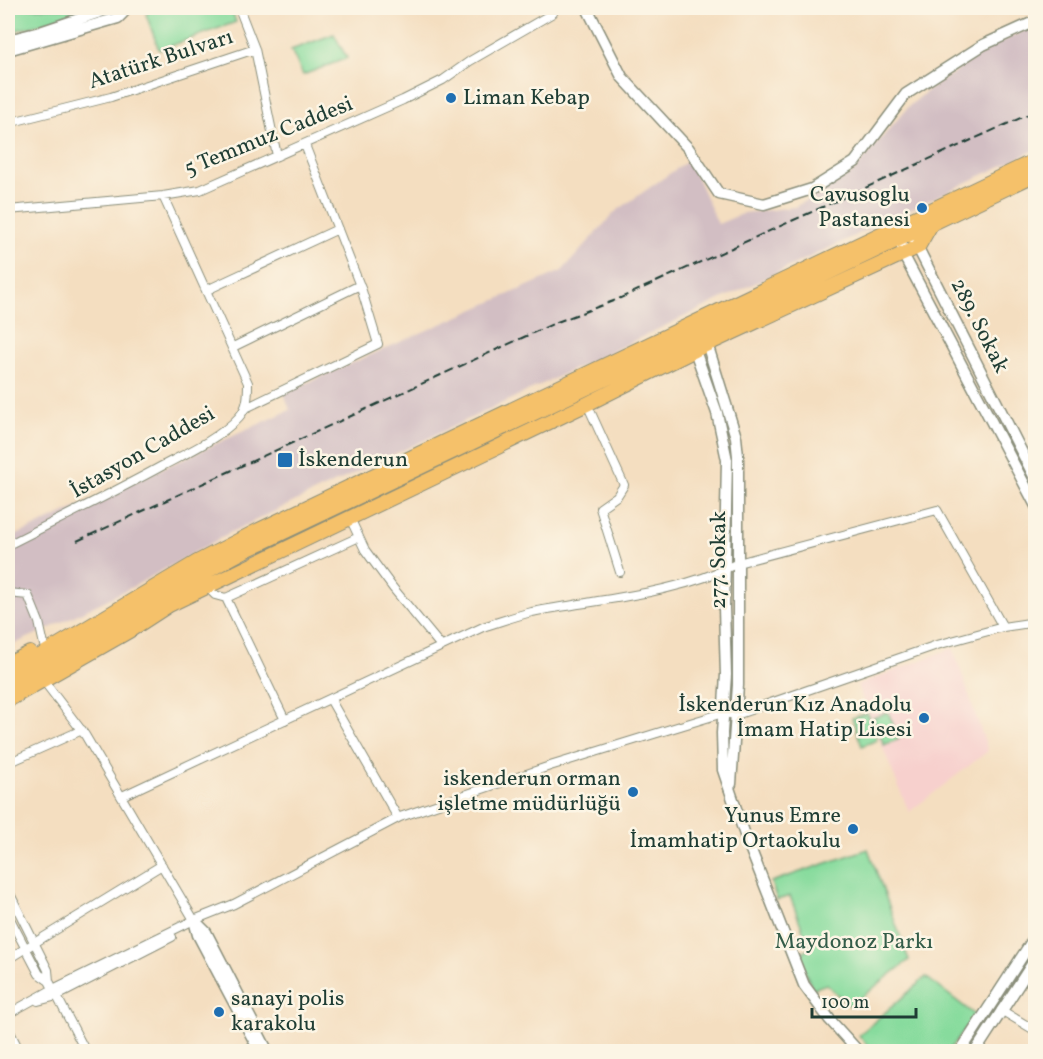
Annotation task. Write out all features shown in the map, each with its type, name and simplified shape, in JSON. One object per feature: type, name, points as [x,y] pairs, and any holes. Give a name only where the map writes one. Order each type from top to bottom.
[{"type":"highway","points":[[8,687],[76,650],[201,573],[699,341],[907,240],[1035,160]]},
{"type":"highway","points":[[8,675],[197,562],[259,530],[907,240],[931,225],[1035,174]]},
{"type":"highway","points":[[8,700],[129,631],[169,605],[587,404],[699,341]]},
{"type":"highway","points":[[8,664],[152,589]]},
{"type":"street","points":[[8,40],[112,8]]},
{"type":"street","points":[[8,50],[118,18],[123,13],[122,8]]},
{"type":"street","points":[[239,8],[255,50]]},
{"type":"street","points":[[587,8],[622,76],[689,149],[719,194],[764,204],[812,189],[855,162],[906,94],[983,45],[1035,21]]},
{"type":"street","name":"5 Temmuz Caddesi","points":[[8,210],[163,196],[200,189],[305,145],[403,100],[443,80],[553,13]]},
{"type":"street","name":"Atatürk Bulvarı","points":[[8,123],[111,97],[255,50],[277,156]]},
{"type":"street","points":[[246,408],[378,344],[360,285],[305,145]]},
{"type":"street","name":"İstasyon Caddesi","points":[[8,545],[115,492],[204,444],[238,418],[246,408],[248,382],[163,196]]},
{"type":"street","points":[[207,290],[338,229]]},
{"type":"street","points":[[907,240],[1035,506]]},
{"type":"street","name":"289. Sokak","points":[[907,240],[1035,480]]},
{"type":"street","points":[[233,347],[360,285]]},
{"type":"street","name":"277. Sokak","points":[[699,341],[735,437],[738,456],[738,685],[731,794]]},
{"type":"street","name":"277. Sokak","points":[[699,341],[727,460],[723,770],[745,835],[804,985],[830,1020],[859,1052]]},
{"type":"street","points":[[587,404],[624,485],[617,496],[600,508],[620,572]]},
{"type":"street","points":[[122,796],[483,627],[529,613],[654,592],[725,570],[738,563],[938,510],[1003,627]]},
{"type":"street","points":[[350,518],[365,550],[441,646]]},
{"type":"street","points":[[207,587],[215,596],[226,597],[359,537]]},
{"type":"street","points":[[8,593],[28,596],[39,622],[44,645]]},
{"type":"street","points":[[226,597],[285,720]]},
{"type":"street","points":[[8,1014],[53,989],[194,920],[234,904],[398,818],[540,769],[723,713],[736,715],[937,645],[1003,627],[1035,622]]},
{"type":"street","points":[[43,680],[82,730],[194,920],[206,932],[268,1052]]},
{"type":"street","points":[[330,699],[398,818]]},
{"type":"street","points":[[8,763],[82,730]]},
{"type":"street","points":[[8,959],[162,865]]},
{"type":"street","points":[[8,890],[48,970],[53,989],[86,1052]]},
{"type":"street","points":[[8,915],[39,974],[53,989]]},
{"type":"street","points":[[194,920],[198,935],[260,1052]]},
{"type":"street","points":[[960,1052],[1035,935]]},
{"type":"street","points":[[975,1052],[1035,958]]},
{"type":"street","points":[[1001,1010],[1035,1031]]},
{"type":"street","points":[[8,1028],[20,1052]]},
{"type":"shaded area","points":[[1035,25],[1035,150],[231,532],[136,585],[8,647],[8,539],[290,410],[284,393],[562,271],[615,212],[689,160],[718,224],[744,213],[795,207],[852,173],[908,107],[926,92],[988,49]]},
{"type":"shaded area","name":"İskenderun Kız Anadolu İmam Hatip Lisesi","points":[[953,648],[988,751],[909,812],[857,685]]},
{"type":"green space","points":[[8,8],[87,8],[35,26],[8,32]]},
{"type":"green space","points":[[155,8],[231,8],[236,22],[159,50],[146,14]]},
{"type":"green space","points":[[334,34],[347,58],[303,75],[291,50]]},
{"type":"green space","points":[[888,712],[899,739],[884,745],[873,718]]},
{"type":"green space","points":[[867,713],[877,740],[862,746],[852,718]]},
{"type":"green space","name":"Maydonoz Parkı","points":[[868,849],[909,960],[850,1006],[826,984],[813,989],[797,954],[810,949],[790,896],[777,900],[771,882]]},
{"type":"green space","points":[[926,977],[975,1015],[949,1051],[872,1051],[859,1035]]},
{"type":"railway","points":[[77,541],[557,322],[616,300],[1036,111]]},
{"type":"place","name":"Liman Kebap","points":[[451,98]]},
{"type":"place","name":"Cavusoglu Pastanesi","points":[[922,208]]},
{"type":"place","name":"İskenderun","points":[[285,460]]},
{"type":"place","name":"İskenderun Kız Anadolu İmam Hatip Lisesi","points":[[924,718]]},
{"type":"place","name":"iskenderun orman işletme müdürlüğü","points":[[633,792]]},
{"type":"place","name":"Yunus Emre İmamhatip Ortaokulu","points":[[853,829]]},
{"type":"place","name":"sanayi polis karakolu","points":[[219,1012]]}]
